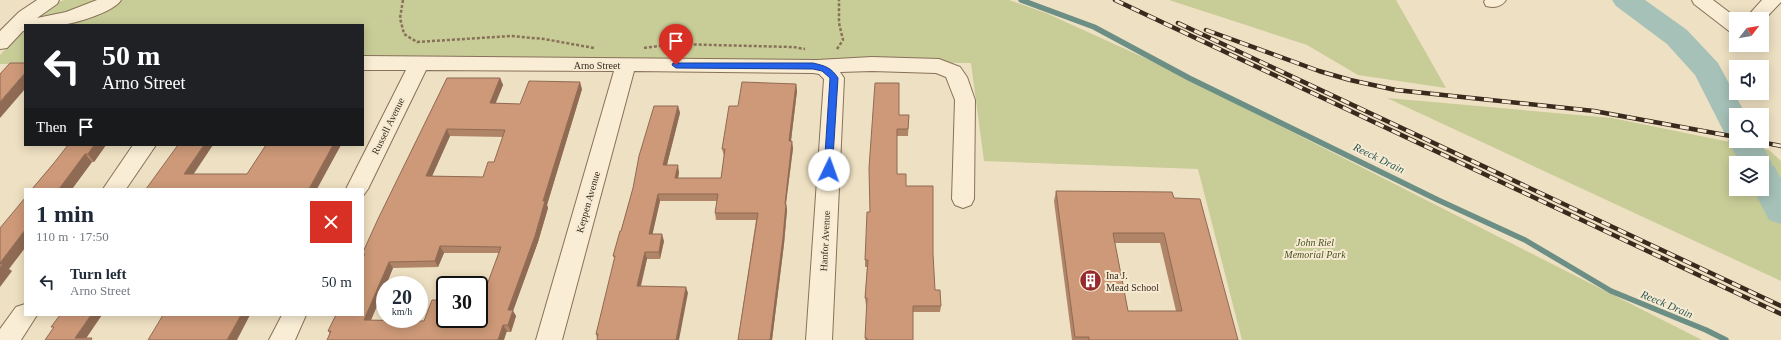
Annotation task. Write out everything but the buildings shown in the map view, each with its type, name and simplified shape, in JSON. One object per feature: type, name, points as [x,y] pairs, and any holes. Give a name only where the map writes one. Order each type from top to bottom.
[{"type":"street","points":[[0,43],[22,25],[35,8],[50,0]]},
{"type":"street","points":[[29,24],[68,18],[96,9],[112,0]]},
{"type":"street","points":[[1701,0],[1729,22]]},
{"type":"street","points":[[1761,12],[1773,0]]},
{"type":"street","name":"Arno Street","points":[[364,63],[419,63],[632,57],[824,69],[872,64],[939,66],[953,72],[957,77],[965,100],[964,199]]},
{"type":"street","name":"Keppen Avenue","points":[[549,340],[632,57]]},
{"type":"street","name":"Russell Avenue","points":[[357,188],[419,63]]},
{"type":"street","name":"Hanfor Avenue","points":[[819,340],[834,78],[824,69]]},
{"type":"street","points":[[115,188],[144,146]]},
{"type":"street","points":[[7,340],[24,315]]},
{"type":"street","points":[[282,340],[294,316]]},
{"type":"path","points":[[403,0],[400,18],[404,34],[417,42],[511,36],[544,39],[595,48]]},
{"type":"path","points":[[834,50],[839,47],[843,40],[839,23],[839,0]]},
{"type":"path","points":[[632,57],[674,44],[786,47],[806,50]]},
{"type":"green space","name":"John Riel Memorial Park","points":[[64,0],[1009,0],[1046,13],[1156,63],[1702,340],[1242,340],[1198,169],[984,161],[971,63],[364,56],[364,24],[29,24],[53,4]]},
{"type":"green space","points":[[1169,0],[1396,0],[1446,88],[1358,75],[1307,45]]},
{"type":"green space","points":[[24,29],[24,64],[0,64],[0,55]]},
{"type":"green space","points":[[1387,98],[1612,118],[1729,142],[1729,148],[1759,148],[1769,150],[1781,161],[1781,281]]},
{"type":"waterway","name":"Reeck Drain","points":[[1021,0],[1094,27],[1189,78],[1438,200],[1525,240],[1611,291],[1706,330],[1726,340]]},
{"type":"waterway","points":[[1626,0],[1677,37],[1707,70],[1729,112]]},
{"type":"waterway","points":[[1748,148],[1752,156]]},
{"type":"waterway","points":[[1769,188],[1781,211]]},
{"type":"railway","points":[[1115,0],[1781,314]]},
{"type":"railway","points":[[1178,23],[1781,306]]},
{"type":"railway","points":[[1206,30],[1319,71],[1350,80],[1396,90],[1594,111],[1729,136]]},
{"type":"railway","points":[[1769,144],[1781,146]]},
{"type":"place","name":"Ina J. Mead School","points":[[1091,281]]},
{"type":"route","points":[[676,65],[818,66],[825,68],[833,75],[834,78],[829,170]]}]
